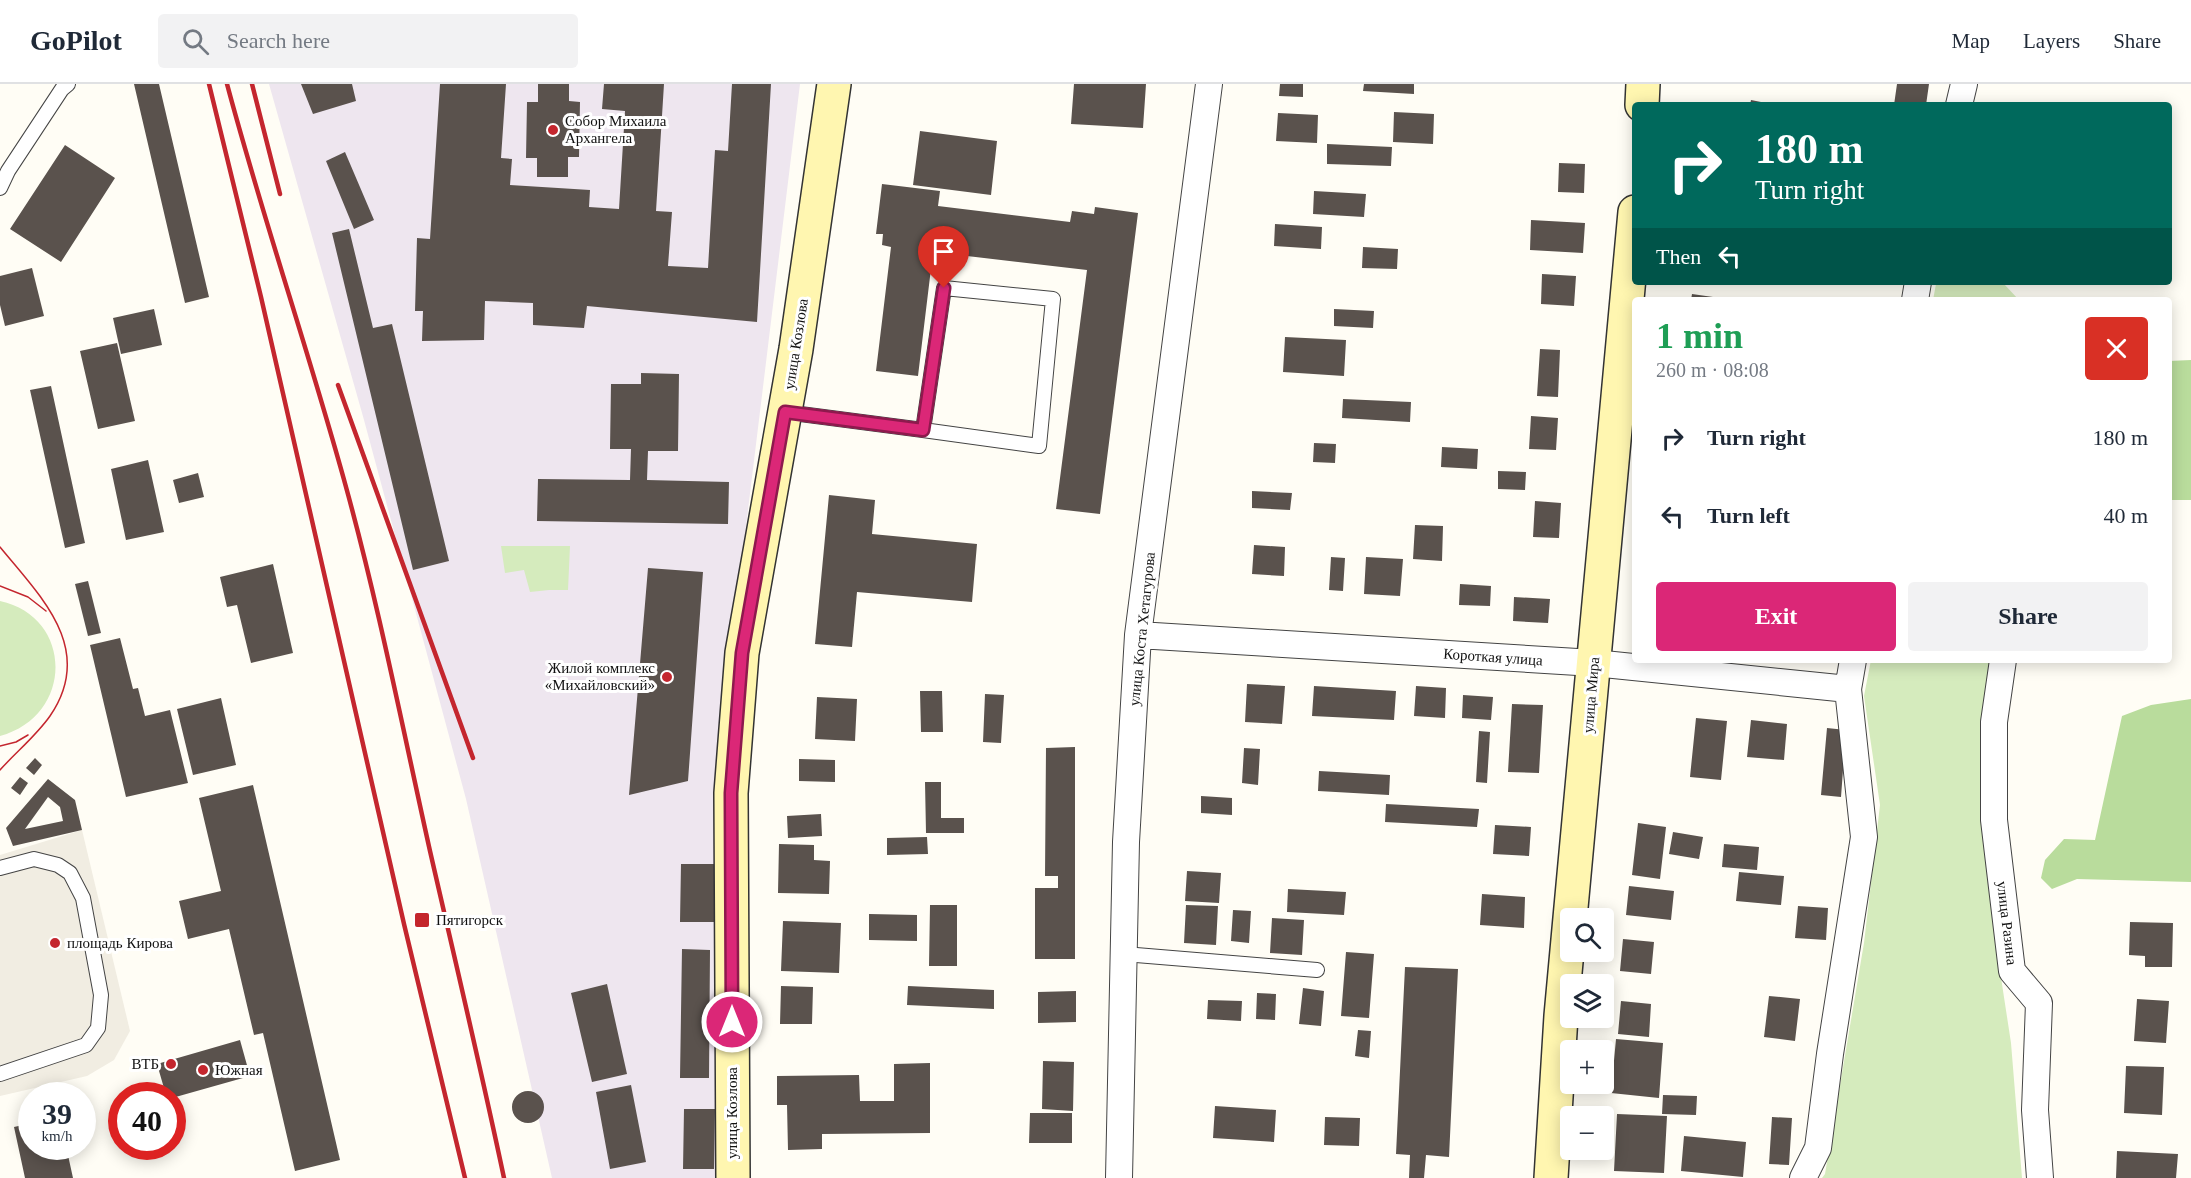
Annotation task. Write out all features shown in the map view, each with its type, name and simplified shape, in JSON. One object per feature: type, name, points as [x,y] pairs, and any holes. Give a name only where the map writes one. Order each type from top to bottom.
[{"type":"street","name":"улица Козлова","points":[[733,1178],[731,793],[742,653],[785,412],[834,84]]},
{"type":"street","name":"улица Коста Хетагурова","points":[[1119,1178],[1126,842],[1138,635],[1209,84]]},
{"type":"street","points":[[1642,102],[1643,84]]},
{"type":"street","points":[[1960,102],[1964,84]]},
{"type":"street","name":"улица Мира","points":[[1551,1178],[1561,1016],[1632,245]]},
{"type":"street","name":"Короткая улица","points":[[1138,635],[1594,663],[1848,688]]},
{"type":"street","points":[[1803,1178],[1818,1148],[1830,1054],[1864,837],[1848,688],[1852,663]]},
{"type":"street","name":"улица Разина","points":[[2003,663],[1994,722],[1994,820],[2012,971],[2038,1003],[2035,1110],[2040,1178]]},
{"type":"lane","points":[[0,188],[44,116],[68,84]]},
{"type":"lane","points":[[785,412],[1039,446],[1053,299],[944,288],[923,430]]},
{"type":"lane","points":[[0,868],[34,859],[58,865],[70,873],[83,898],[101,995],[98,1028],[87,1045],[0,1074]]},
{"type":"lane","points":[[1124,954],[1317,970]]},
{"type":"shaded area","points":[[269,84],[800,84],[731,649],[721,1178],[552,1178],[466,799],[364,420]]},
{"type":"shaded area","name":"площадь Кирова","points":[[82,830],[130,1031],[114,1060],[87,1076],[61,1082],[18,1082],[18,1092],[0,1096],[0,855]]},
{"type":"green space","points":[[1936,285],[2005,285],[2016,297],[1934,297]]},
{"type":"green space","points":[[2191,360],[2191,500],[2172,500],[2172,361]]},
{"type":"green space","points":[[501,546],[570,546],[568,590],[530,592],[524,570],[505,573]]},
{"type":"green space","points":[[0,601],[24,611],[42,626],[52,645],[56,667],[52,689],[42,709],[24,725],[0,736]]},
{"type":"green space","points":[[1870,663],[1991,663],[1981,751],[2000,971],[2011,1043],[2022,1178],[1822,1178],[1825,1174],[1864,943],[1880,805],[1864,696]]},
{"type":"green space","points":[[2191,699],[2191,882],[2077,879],[2052,889],[2041,878],[2045,860],[2064,839],[2095,840],[2122,716],[2151,705]]},
{"type":"building","points":[[134,84],[159,84],[209,297],[185,303]]},
{"type":"building","points":[[301,84],[352,84],[356,101],[313,114]]},
{"type":"building","points":[[440,84],[506,84],[501,158],[512,159],[510,185],[590,190],[589,207],[619,209],[625,111],[602,109],[604,84],[664,84],[656,211],[672,212],[668,266],[708,268],[715,150],[728,151],[732,84],[771,84],[757,322],[587,306],[584,328],[533,325],[533,303],[485,301],[484,340],[422,341],[423,311],[415,311],[417,238],[430,239]]},
{"type":"building","name":"Собор Михаила Архангела","points":[[538,84],[569,84],[569,101],[580,102],[579,157],[568,157],[568,177],[537,177],[537,158],[526,158],[527,102],[538,102]]},
{"type":"building","points":[[1074,84],[1146,84],[1143,128],[1071,124]]},
{"type":"building","points":[[1280,84],[1303,84],[1303,97],[1279,96]]},
{"type":"building","points":[[1364,84],[1414,84],[1414,94],[1363,91]]},
{"type":"building","points":[[1897,84],[1929,84],[1926,102],[1894,102]]},
{"type":"building","points":[[1394,112],[1434,114],[1433,144],[1393,142]]},
{"type":"building","points":[[1278,113],[1318,115],[1317,143],[1276,141]]},
{"type":"building","points":[[920,131],[997,141],[991,195],[913,185]]},
{"type":"building","points":[[1327,144],[1392,147],[1391,166],[1327,164]]},
{"type":"building","points":[[65,145],[115,178],[61,262],[10,229]]},
{"type":"building","points":[[345,152],[374,220],[354,229],[326,161]]},
{"type":"building","points":[[1559,163],[1585,164],[1584,193],[1558,192]]},
{"type":"building","points":[[882,184],[940,191],[938,206],[1070,222],[1072,211],[1094,214],[1095,207],[1138,213],[1100,514],[1056,509],[1087,270],[933,252],[918,376],[876,371],[891,247],[882,245],[883,234],[876,234]]},
{"type":"building","points":[[1314,191],[1366,194],[1364,217],[1313,214]]},
{"type":"building","points":[[1531,220],[1585,223],[1583,253],[1530,250]]},
{"type":"building","points":[[1275,224],[1322,227],[1321,249],[1274,246]]},
{"type":"building","points":[[349,229],[373,328],[392,324],[449,561],[413,570],[332,233]]},
{"type":"building","points":[[1363,247],[1398,249],[1397,269],[1362,268]]},
{"type":"building","points":[[32,268],[44,316],[5,326],[0,305],[0,276]]},
{"type":"building","points":[[1542,274],[1576,276],[1574,306],[1541,304]]},
{"type":"building","points":[[1692,294],[1713,297],[1692,297]]},
{"type":"building","points":[[154,309],[162,345],[121,354],[113,318]]},
{"type":"building","points":[[1334,309],[1374,311],[1373,328],[1334,326]]},
{"type":"building","points":[[1285,337],[1346,340],[1344,376],[1283,372]]},
{"type":"building","points":[[117,343],[135,421],[98,429],[80,351]]},
{"type":"building","points":[[1540,349],[1560,350],[1558,397],[1537,396]]},
{"type":"building","points":[[641,373],[679,374],[678,451],[648,451],[647,480],[729,482],[728,524],[537,521],[538,479],[630,480],[631,449],[610,449],[611,384],[641,384]]},
{"type":"building","points":[[51,386],[85,543],[65,548],[30,390]]},
{"type":"building","points":[[1343,399],[1411,402],[1410,422],[1342,418]]},
{"type":"building","points":[[1531,416],[1558,418],[1556,450],[1529,449]]},
{"type":"building","points":[[1314,443],[1336,444],[1335,463],[1313,462]]},
{"type":"building","points":[[1442,447],[1478,449],[1477,469],[1441,467]]},
{"type":"building","points":[[148,460],[164,532],[126,540],[111,469]]},
{"type":"building","points":[[1498,471],[1526,472],[1525,490],[1498,489]]},
{"type":"building","points":[[198,473],[204,497],[179,503],[173,480]]},
{"type":"building","points":[[1252,491],[1292,493],[1290,510],[1252,508]]},
{"type":"building","points":[[829,495],[875,500],[872,534],[977,544],[972,602],[857,592],[852,647],[815,644]]},
{"type":"building","points":[[1535,501],[1561,503],[1559,538],[1533,537]]},
{"type":"building","points":[[1415,525],[1443,526],[1442,561],[1413,559]]},
{"type":"building","points":[[1254,545],[1285,547],[1284,576],[1252,574]]},
{"type":"building","points":[[1331,557],[1345,558],[1343,591],[1329,590]]},
{"type":"building","points":[[1366,557],[1403,559],[1400,596],[1364,594]]},
{"type":"building","points":[[273,564],[293,653],[251,663],[237,605],[227,607],[220,577]]},
{"type":"building","name":"Жилой комплекс «Михайловский»","points":[[648,568],[703,572],[688,781],[629,795]]},
{"type":"building","points":[[88,581],[101,633],[88,636],[75,584]]},
{"type":"building","points":[[1460,584],[1491,586],[1490,606],[1459,605]]},
{"type":"building","points":[[1514,597],[1550,599],[1548,623],[1513,621]]},
{"type":"building","points":[[120,638],[133,689],[138,688],[145,716],[170,710],[188,783],[126,797],[90,645]]},
{"type":"building","points":[[1247,684],[1285,686],[1282,724],[1245,722]]},
{"type":"building","points":[[1314,686],[1396,691],[1394,720],[1312,716]]},
{"type":"building","points":[[1416,686],[1446,688],[1445,718],[1414,716]]},
{"type":"building","points":[[920,691],[942,691],[943,732],[921,732]]},
{"type":"building","points":[[985,694],[1004,695],[1001,743],[983,742]]},
{"type":"building","points":[[1463,695],[1493,697],[1491,720],[1462,718]]},
{"type":"building","points":[[817,697],[857,699],[855,741],[815,739]]},
{"type":"building","points":[[221,698],[236,765],[193,775],[177,709]]},
{"type":"building","points":[[1512,704],[1543,705],[1539,773],[1508,772]]},
{"type":"building","points":[[1696,718],[1727,721],[1721,780],[1690,777]]},
{"type":"building","points":[[1751,720],[1787,724],[1784,760],[1747,757]]},
{"type":"building","points":[[1827,728],[1846,730],[1841,797],[1821,795]]},
{"type":"building","points":[[1479,731],[1490,732],[1487,783],[1476,782]]},
{"type":"building","points":[[1075,747],[1075,959],[1035,959],[1035,888],[1058,888],[1058,876],[1045,876],[1046,748]]},
{"type":"building","points":[[1244,748],[1260,749],[1258,785],[1242,783]]},
{"type":"building","points":[[35,758],[42,765],[34,775],[26,768]]},
{"type":"building","points":[[799,759],[835,760],[835,782],[799,781]]},
{"type":"building","points":[[1319,771],[1390,775],[1389,795],[1318,791]]},
{"type":"building","points":[[20,777],[28,783],[20,795],[11,788]]},
{"type":"building","points":[[48,779],[75,800],[82,830],[13,846],[6,828]],"holes":[[[48,797],[60,807],[63,821],[25,829]]]},
{"type":"building","points":[[925,782],[941,782],[941,818],[964,818],[964,833],[926,833]]},
{"type":"building","points":[[253,785],[340,1160],[295,1171],[263,1033],[254,1035],[229,929],[188,939],[179,901],[221,891],[199,798]]},
{"type":"building","points":[[1201,796],[1232,798],[1232,815],[1201,813]]},
{"type":"building","points":[[1386,804],[1479,809],[1477,827],[1385,822]]},
{"type":"building","points":[[821,814],[822,836],[788,838],[787,816]]},
{"type":"building","points":[[1638,823],[1666,827],[1660,879],[1632,875]]},
{"type":"building","points":[[1495,825],[1531,827],[1529,856],[1493,854]]},
{"type":"building","points":[[1673,832],[1703,837],[1699,859],[1669,854]]},
{"type":"building","points":[[927,837],[928,854],[887,855],[887,838]]},
{"type":"building","points":[[779,844],[814,845],[814,860],[830,861],[829,894],[778,893]]},
{"type":"building","points":[[1724,844],[1759,847],[1757,870],[1722,867]]},
{"type":"building","points":[[681,864],[715,864],[714,922],[680,922]]},
{"type":"building","points":[[1187,871],[1221,873],[1219,903],[1185,901]]},
{"type":"building","points":[[1739,872],[1784,876],[1781,905],[1736,901]]},
{"type":"building","points":[[1629,886],[1674,891],[1671,920],[1626,915]]},
{"type":"building","points":[[1288,889],[1346,892],[1344,915],[1287,912]]},
{"type":"building","points":[[1482,894],[1525,897],[1524,928],[1480,925]]},
{"type":"building","points":[[930,905],[957,905],[957,966],[929,966]]},
{"type":"building","points":[[1186,905],[1218,906],[1216,945],[1184,943]]},
{"type":"building","points":[[1798,906],[1828,908],[1826,940],[1795,938]]},
{"type":"building","points":[[1233,910],[1251,911],[1249,943],[1231,941]]},
{"type":"building","points":[[869,914],[917,915],[917,941],[869,940]]},
{"type":"building","points":[[1272,918],[1304,920],[1302,955],[1270,953]]},
{"type":"building","points":[[783,921],[841,923],[839,973],[781,971]]},
{"type":"building","points":[[2130,922],[2173,923],[2172,967],[2145,967],[2145,956],[2129,955]]},
{"type":"building","points":[[1623,939],[1654,942],[1651,974],[1620,971]]},
{"type":"building","points":[[682,949],[710,950],[709,1078],[680,1078]]},
{"type":"building","points":[[1346,952],[1374,954],[1369,1018],[1341,1016]]},
{"type":"building","points":[[1405,967],[1458,969],[1449,1157],[1426,1155],[1424,1178],[1409,1178],[1410,1155],[1396,1154]]},
{"type":"building","points":[[607,984],[627,1074],[592,1082],[571,993]]},
{"type":"building","points":[[781,986],[813,987],[812,1024],[780,1024]]},
{"type":"building","points":[[908,986],[994,990],[994,1009],[907,1005]]},
{"type":"building","points":[[1303,988],[1324,991],[1321,1026],[1299,1024]]},
{"type":"building","points":[[1076,991],[1076,1022],[1038,1023],[1038,992]]},
{"type":"building","points":[[1257,993],[1276,994],[1275,1020],[1256,1019]]},
{"type":"building","points":[[1769,996],[1800,999],[1795,1041],[1764,1037]]},
{"type":"building","points":[[2137,999],[2169,1001],[2166,1043],[2134,1041]]},
{"type":"building","points":[[1208,1000],[1242,1001],[1241,1021],[1207,1019]]},
{"type":"building","points":[[1621,1001],[1651,1004],[1649,1037],[1618,1034]]},
{"type":"building","points":[[1358,1030],[1371,1031],[1369,1058],[1355,1056]]},
{"type":"building","points":[[1616,1039],[1663,1043],[1659,1098],[1614,1093]]},
{"type":"building","name":"Южная","points":[[240,1040],[250,1076],[186,1094],[186,1082],[162,1082],[157,1064]]},
{"type":"building","points":[[1043,1061],[1074,1062],[1073,1111],[1042,1109]]},
{"type":"building","points":[[930,1063],[930,1133],[822,1134],[822,1149],[788,1150],[787,1105],[777,1105],[777,1076],[859,1075],[860,1101],[894,1101],[894,1064]]},
{"type":"building","points":[[2126,1066],[2164,1067],[2162,1115],[2124,1113]]},
{"type":"building","points":[[631,1085],[646,1162],[610,1169],[596,1092]]},
{"type":"building","points":[[528,1091],[539,1096],[544,1107],[539,1118],[528,1123],[517,1118],[512,1107],[517,1096]]},
{"type":"building","points":[[1663,1095],[1697,1096],[1696,1115],[1662,1114]]},
{"type":"building","points":[[1215,1106],[1276,1110],[1274,1142],[1213,1138]]},
{"type":"building","points":[[684,1109],[715,1109],[714,1169],[683,1169]]},
{"type":"building","points":[[1030,1113],[1072,1113],[1072,1143],[1029,1143]]},
{"type":"building","points":[[1617,1114],[1667,1116],[1664,1173],[1614,1171]]},
{"type":"building","points":[[1325,1117],[1360,1118],[1359,1146],[1324,1145]]},
{"type":"building","points":[[1772,1117],[1792,1118],[1789,1165],[1769,1164]]},
{"type":"building","points":[[18,1126],[18,1146],[14,1127]]},
{"type":"building","points":[[1684,1136],[1746,1142],[1743,1177],[1681,1171]]},
{"type":"building","points":[[2117,1151],[2178,1154],[2176,1178],[2116,1178]]},
{"type":"building","points":[[21,1160],[69,1160],[73,1178],[25,1178]]},
{"type":"tram line","points":[[0,547],[32,585],[58,625],[65,646],[67,668],[63,692],[50,716],[0,770]]},
{"type":"tram line","points":[[0,586],[28,597],[46,611]]},
{"type":"tram line","points":[[0,746],[16,742],[28,735]]},
{"type":"railway","points":[[209,84],[261,297],[404,924],[465,1178]]},
{"type":"railway","points":[[227,84],[332,436],[358,532],[504,1178]]},
{"type":"railway","points":[[252,84],[280,194]]},
{"type":"railway","points":[[338,385],[473,758]]},
{"type":"place","name":"Собор Михаила Архангела","points":[[553,130]]},
{"type":"place","name":"Жилой комплекс «Михайловский»","points":[[667,677]]},
{"type":"place","name":"Пятигорск","points":[[422,920]]},
{"type":"place","name":"площадь Кирова","points":[[55,943]]},
{"type":"place","name":"ВТБ","points":[[171,1064]]},
{"type":"place","name":"Южная","points":[[203,1070]]},
{"type":"route","points":[[732,1022],[731,793],[742,653],[785,412],[923,430],[944,288]]}]
